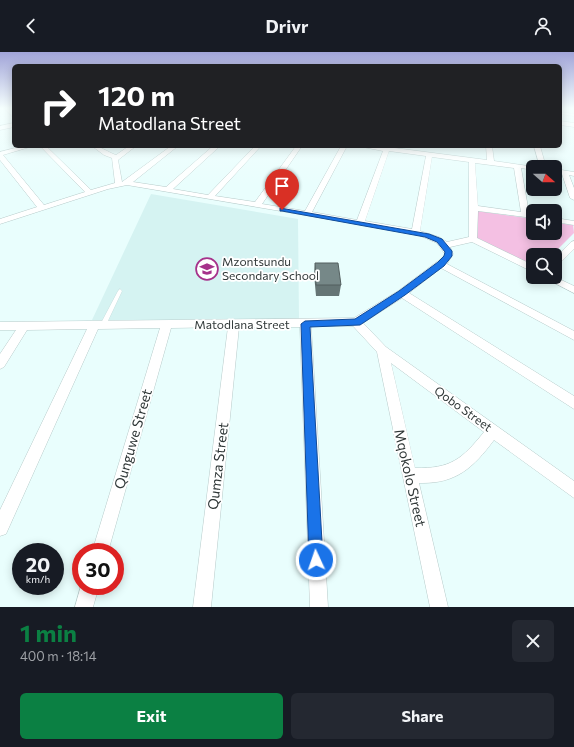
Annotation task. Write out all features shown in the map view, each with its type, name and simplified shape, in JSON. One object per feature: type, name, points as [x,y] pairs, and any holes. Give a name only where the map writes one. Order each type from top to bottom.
[{"type":"street","points":[[23,148],[0,155],[42,208]]},
{"type":"street","points":[[45,148],[89,192]]},
{"type":"street","points":[[99,148],[106,154],[116,157],[130,148]]},
{"type":"street","points":[[127,183],[172,148]]},
{"type":"street","points":[[167,190],[215,148]]},
{"type":"street","points":[[210,197],[256,148]]},
{"type":"street","points":[[257,206],[298,148]]},
{"type":"street","points":[[307,214],[343,148]]},
{"type":"street","points":[[376,148],[387,150],[405,149],[429,155],[446,154],[472,160],[526,167]]},
{"type":"street","points":[[489,148],[491,163]]},
{"type":"street","points":[[537,148],[541,160]]},
{"type":"street","points":[[360,223],[387,150]]},
{"type":"street","points":[[416,232],[429,155]]},
{"type":"street","points":[[116,157],[115,160],[119,179],[118,184]]},
{"type":"street","points":[[472,160],[474,208],[473,239]]},
{"type":"street","points":[[517,166],[526,204]]},
{"type":"street","points":[[562,172],[574,174]]},
{"type":"street","points":[[565,173],[574,198]]},
{"type":"street","points":[[0,222],[89,192],[127,183],[416,232],[436,238],[445,245],[449,254],[441,264],[574,336]]},
{"type":"street","points":[[474,208],[526,216]]},
{"type":"street","points":[[562,221],[574,223]]},
{"type":"street","points":[[445,245],[473,239],[526,266]]},
{"type":"street","points":[[562,258],[572,250]]},
{"type":"street","name":"Matodlana Street","points":[[0,326],[234,325],[356,322],[402,293],[441,264]]},
{"type":"street","points":[[562,284],[574,290]]},
{"type":"street","points":[[402,293],[574,403]]},
{"type":"street","name":"Qobo Street","points":[[356,322],[382,350],[574,490]]},
{"type":"street","points":[[305,324],[318,607]]},
{"type":"street","points":[[0,528],[99,325]]},
{"type":"street","name":"Qunguwe Street","points":[[103,543],[166,325]]},
{"type":"street","name":"Qumza Street","points":[[202,607],[234,325]]},
{"type":"street","points":[[0,364],[24,326]]},
{"type":"street","name":"Mqokolo Street","points":[[382,350],[439,607]]},
{"type":"street","points":[[410,475],[429,476],[444,474],[463,466],[493,431]]},
{"type":"street","points":[[84,607],[87,595]]},
{"type":"lane","points":[[99,325],[120,291]]},
{"type":"shaded area","name":"Mzontsundu Secondary School","points":[[151,194],[298,219],[299,321],[92,320]]},
{"type":"shaded area","points":[[478,211],[526,218],[526,240],[562,240],[562,224],[573,225],[574,233],[559,248],[526,248],[526,262],[477,238]]},
{"type":"building","points":[[315,263],[338,263],[341,285],[316,285]]},
{"type":"place","name":"Mzontsundu Secondary School","points":[[207,269]]},
{"type":"route","points":[[282,210],[416,232],[436,238],[449,251],[446,260],[441,264],[402,293],[356,322],[341,324],[305,324],[316,560]]}]
